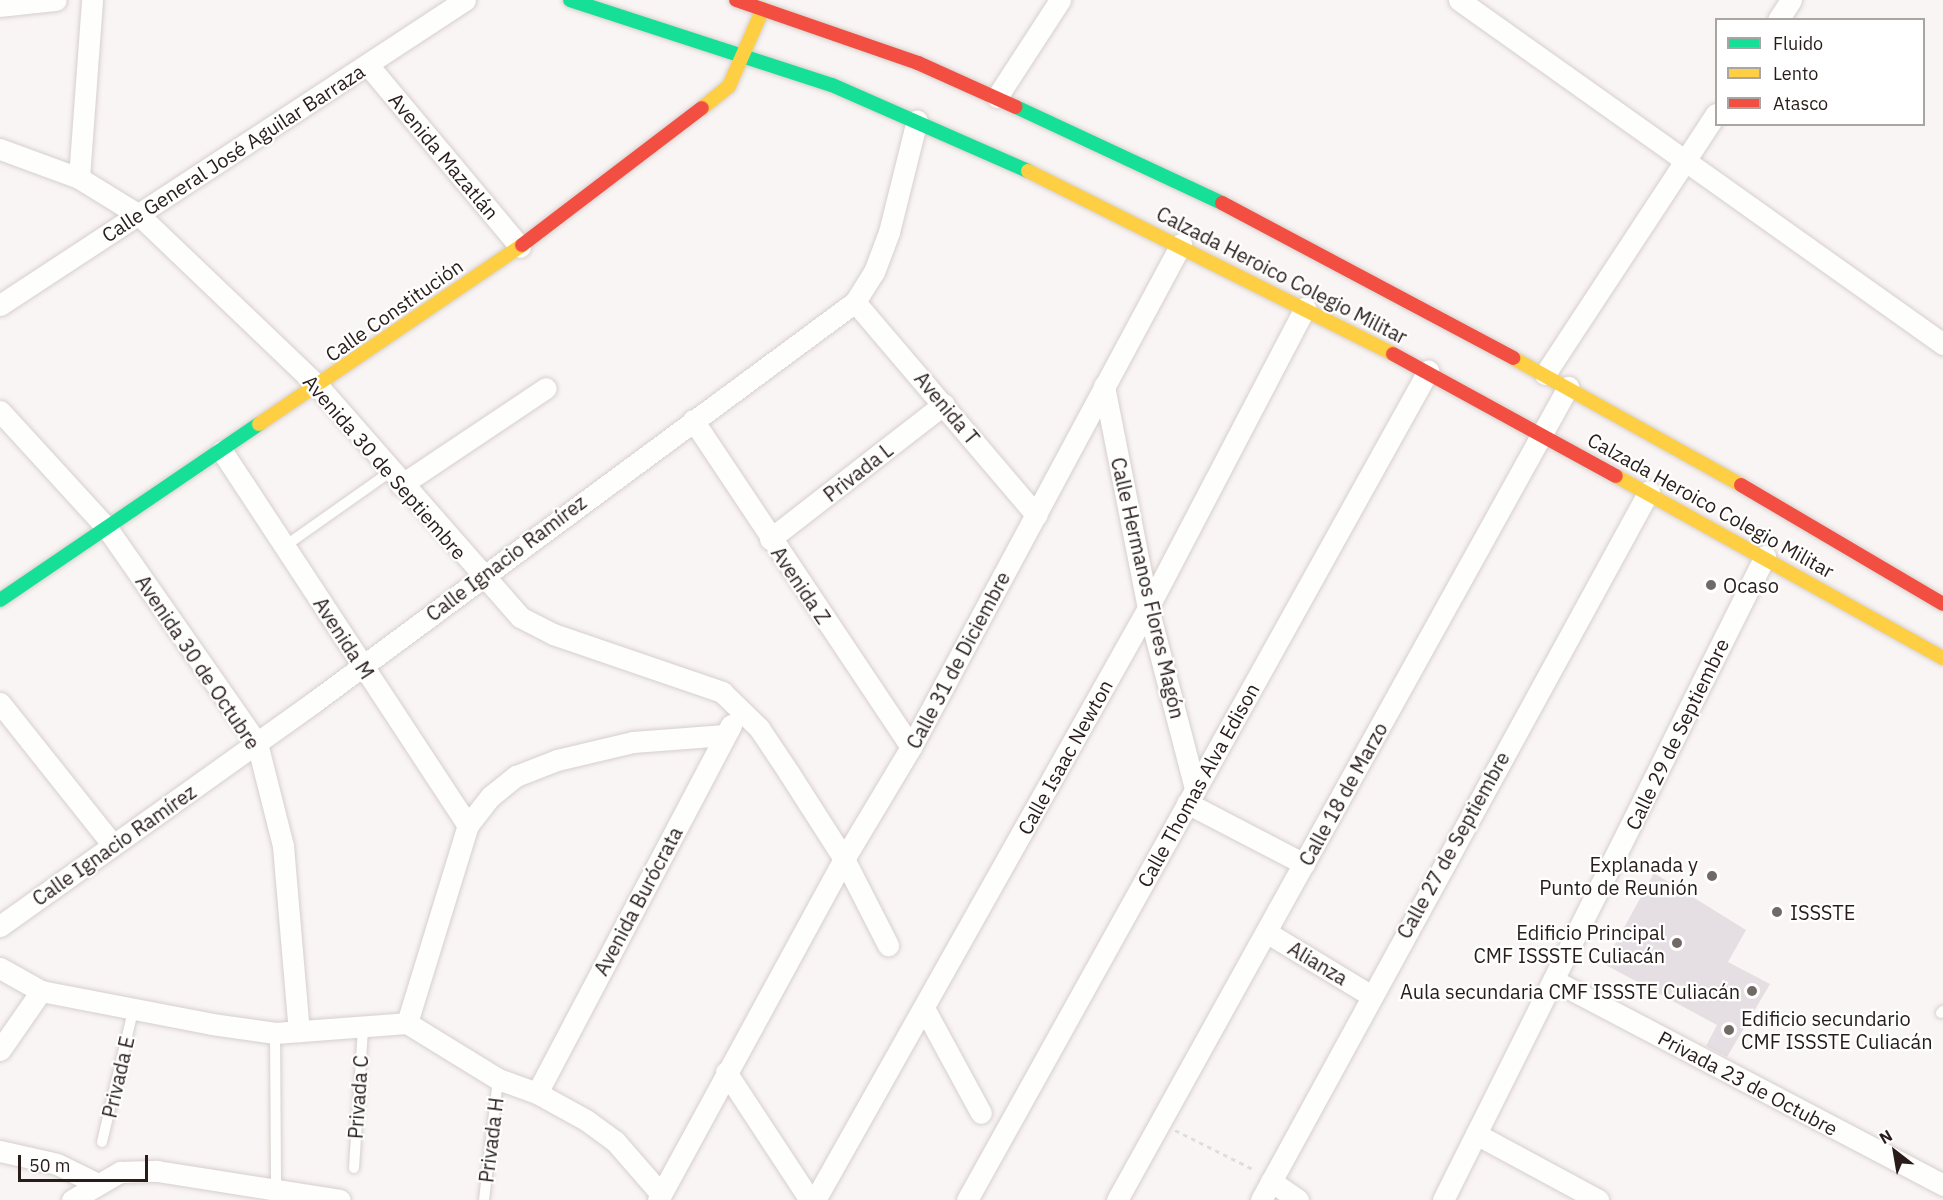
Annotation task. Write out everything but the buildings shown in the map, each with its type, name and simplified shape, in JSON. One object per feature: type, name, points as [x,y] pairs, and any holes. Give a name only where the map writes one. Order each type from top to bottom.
[{"type":"main road","name":"Calzada Heroico Colegio Militar","points":[[570,0],[747,54],[917,120],[1181,244],[1428,371],[1649,491],[1943,658]]},
{"type":"main road","name":"Calzada Heroico Colegio Militar","points":[[736,0],[918,63],[1179,180],[1545,374],[1943,604]]},
{"type":"main road","name":"Calle Constitución","points":[[0,600],[520,247],[702,110],[729,86],[747,54],[763,9]]},
{"type":"street","points":[[0,6],[56,0]]},
{"type":"street","points":[[79,178],[92,0]]},
{"type":"street","name":"Calle General José Aguilar Barraza","points":[[0,305],[465,0]]},
{"type":"street","points":[[996,97],[1060,0]]},
{"type":"street","points":[[1459,0],[1943,344]]},
{"type":"street","points":[[1779,18],[1791,0]]},
{"type":"street","name":"Avenida Mazatlán","points":[[368,65],[520,247]]},
{"type":"street","points":[[1545,374],[1715,116]]},
{"type":"street","name":"Calle Ignacio Ramírez","points":[[0,926],[112,844],[257,743],[480,576],[855,302],[874,272],[890,232],[917,120]]},
{"type":"street","name":"Avenida 30 de Septiembre","points":[[0,149],[79,178],[139,215],[318,386],[480,576],[532,624],[695,679],[722,692],[741,709],[759,728],[844,858],[888,945]]},
{"type":"street","name":"Calle 31 de Diciembre","points":[[660,1197],[844,858],[911,747],[1181,244]]},
{"type":"street","name":"Avenida T","points":[[855,302],[1036,515]]},
{"type":"street","name":"Calle Isaac Newton","points":[[814,1200],[925,1010],[1148,608],[1305,308]]},
{"type":"street","name":"Calle Thomas Alva Edison","points":[[968,1200],[1428,371]]},
{"type":"street","name":"Calle Hermanos Flores Magón","points":[[1104,386],[1148,608],[1191,796]]},
{"type":"street","name":"Calle 18 de Marzo","points":[[1118,1200],[1568,387]]},
{"type":"street","points":[[395,478],[546,388]]},
{"type":"street","name":"Privada L","points":[[770,539],[944,404]]},
{"type":"street","name":"Avenida 30 de Octubre","points":[[0,411],[107,528],[257,743],[283,846],[299,1031]]},
{"type":"street","name":"Avenida Z","points":[[693,420],[770,539],[911,747]]},
{"type":"street","name":"Avenida M","points":[[222,451],[468,825]]},
{"type":"street","name":"Calle 27 de Septiembre","points":[[1261,1200],[1370,995],[1649,491]]},
{"type":"street","name":"Calle 29 de Septiembre","points":[[1443,1200],[1765,556]]},
{"type":"street","points":[[0,703],[112,844]]},
{"type":"street","name":"Avenida Burócrata","points":[[537,1093],[725,735],[741,709]]},
{"type":"street","points":[[406,1023],[468,825],[490,796],[534,767],[633,742],[725,735]]},
{"type":"street","points":[[1191,796],[1304,864]]},
{"type":"street","name":"Alianza","points":[[1266,932],[1370,995]]},
{"type":"street","points":[[0,968],[41,991],[133,1011],[275,1033],[406,1023],[498,1079],[537,1093],[615,1141],[660,1197]]},
{"type":"street","name":"Privada 23 de Octubre","points":[[1553,980],[1758,1082],[1943,1185]]},
{"type":"street","points":[[0,1050],[41,991]]},
{"type":"street","points":[[925,1010],[981,1113]]},
{"type":"street","points":[[726,1072],[810,1200]]},
{"type":"street","points":[[1476,1134],[1598,1200]]},
{"type":"street","points":[[0,1150],[57,1164],[96,1183]]},
{"type":"street","points":[[72,1200],[96,1183],[120,1172],[157,1171],[276,1188],[340,1200]]},
{"type":"street","points":[[1271,1181],[1298,1200]]},
{"type":"lane","points":[[285,546],[395,478]]},
{"type":"lane","name":"Privada E","points":[[102,1142],[133,1011]]},
{"type":"lane","name":"Privada C","points":[[354,1167],[363,1027]]},
{"type":"lane","points":[[275,1033],[276,1188]]},
{"type":"lane","name":"Privada H","points":[[484,1200],[498,1079]]},
{"type":"path","points":[[1160,1124],[1237,1157],[1271,1181]]},
{"type":"traffic: fast","points":[[570,0],[832,85],[1028,171]]},
{"type":"traffic: fast","points":[[1016,107],[1222,203]]},
{"type":"traffic: fast","points":[[0,600],[259,424]]},
{"type":"traffic: slow","points":[[702,108],[729,86],[763,9]]},
{"type":"traffic: slow","points":[[1028,171],[1393,354]]},
{"type":"traffic: slow","points":[[259,424],[522,245]]},
{"type":"traffic: slow","points":[[1513,358],[1741,485]]},
{"type":"traffic: slow","points":[[1616,476],[1943,658]]},
{"type":"traffic: jam","points":[[736,0],[918,63],[1016,107]]},
{"type":"traffic: jam","points":[[522,245],[702,108]]},
{"type":"traffic: jam","points":[[1222,203],[1513,358]]},
{"type":"traffic: jam","points":[[1393,354],[1616,476]]},
{"type":"traffic: jam","points":[[1741,485],[1943,604]]},
{"type":"place","name":"Ocaso","points":[[1711,585]]},
{"type":"place","name":"Explanada y Punto de Reunión","points":[[1712,876]]},
{"type":"place","name":"ISSSTE","points":[[1777,912]]},
{"type":"place","name":"Edificio Principal CMF ISSSTE Culiacán","points":[[1677,943]]},
{"type":"place","name":"Aula secundaria CMF ISSSTE Culiacán","points":[[1752,991]]},
{"type":"place","name":"Edificio secundario CMF ISSSTE Culiacán","points":[[1729,1030]]}]
